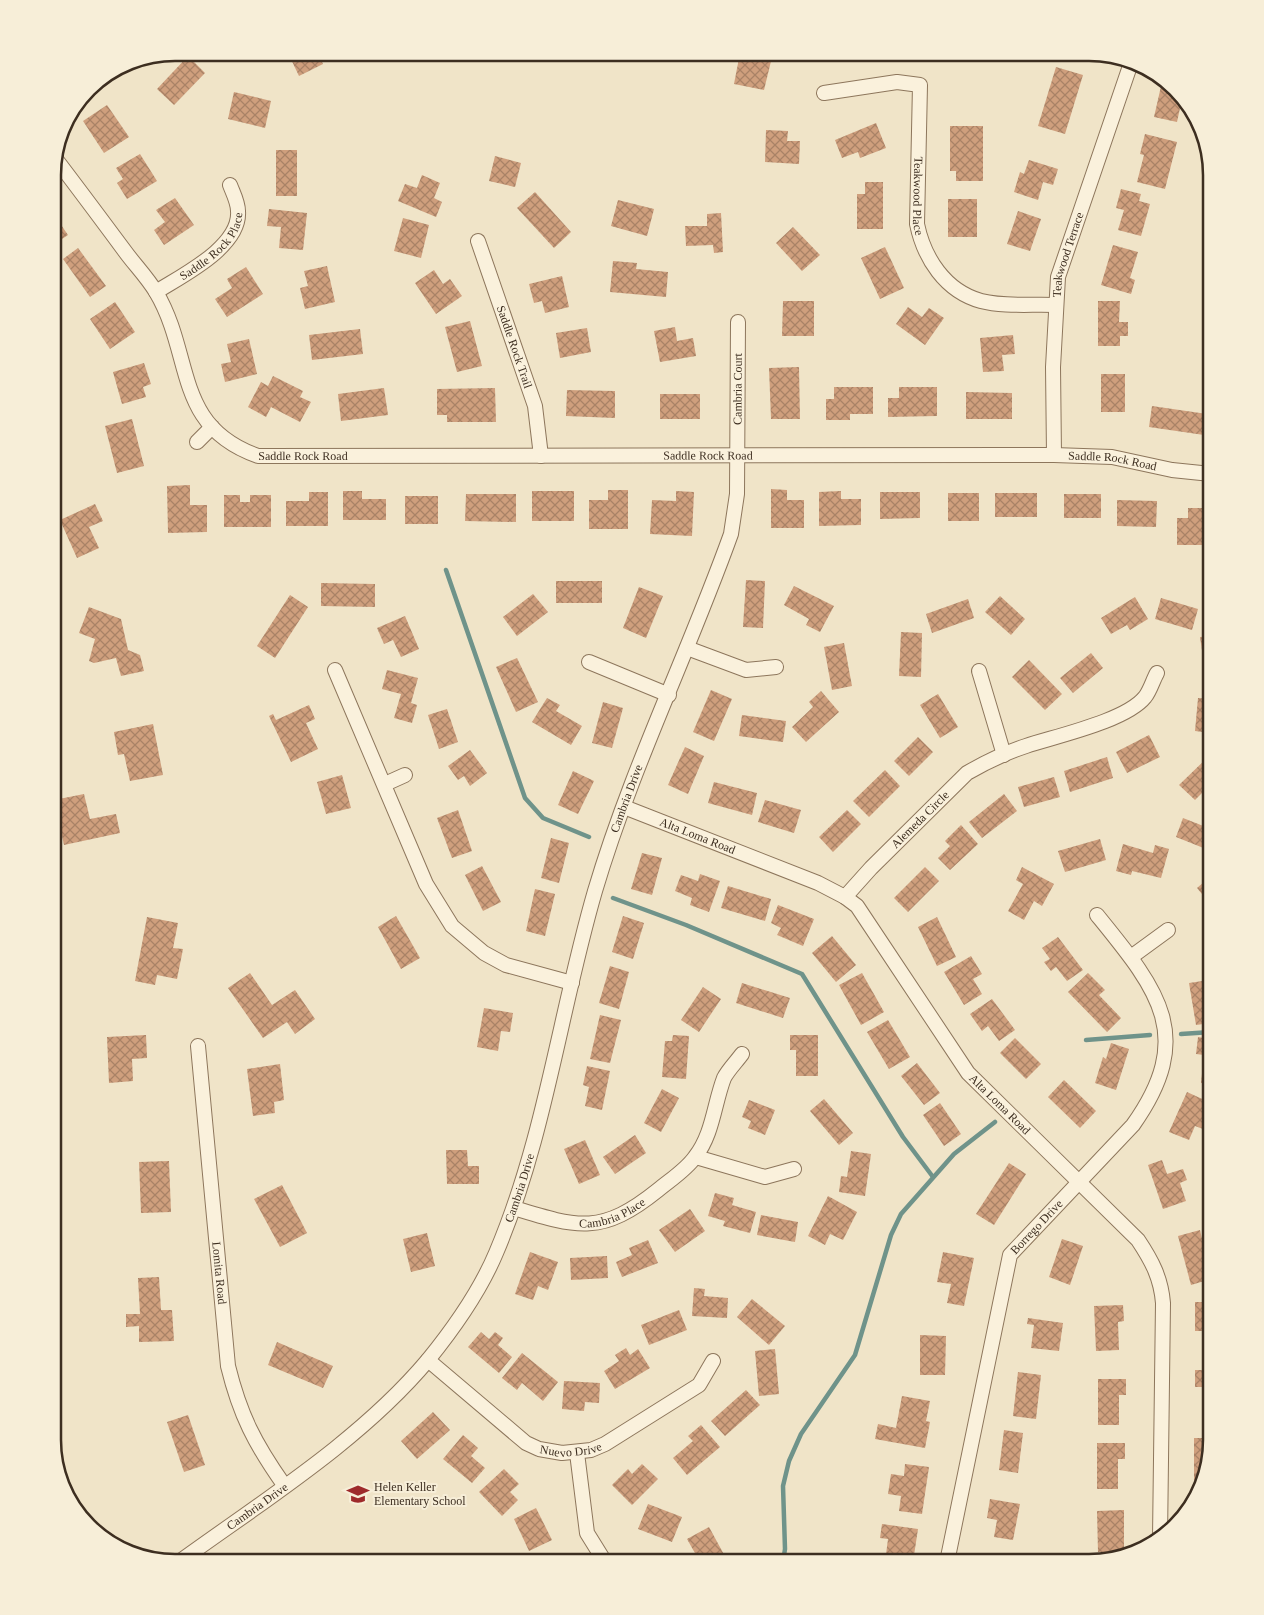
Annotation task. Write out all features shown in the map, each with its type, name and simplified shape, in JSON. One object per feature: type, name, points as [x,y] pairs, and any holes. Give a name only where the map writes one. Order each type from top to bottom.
[{"type":"street","name":"Teakwood Terrace","points":[[1054,454],[1055,304],[1061,265],[1129,69]]},
{"type":"street","name":"Teakwood Place","points":[[824,93],[898,82],[920,85],[917,224],[920,241],[929,259],[951,285],[980,300],[995,303],[1055,304]]},
{"type":"street","name":"Saddle Rock Road","points":[[61,166],[156,292],[175,334],[192,398],[212,427],[227,441],[244,451],[258,456],[275,458],[1054,454],[1112,457],[1172,470],[1203,473]]},
{"type":"street","name":"Saddle Rock Place","points":[[156,292],[199,266],[227,241],[239,212],[230,185]]},
{"type":"street","name":"Saddle Rock Trail","points":[[478,241],[536,406],[541,456]]},
{"type":"street","name":"Cambria Court","points":[[737,455],[738,322]]},
{"type":"street","points":[[197,442],[212,427]]},
{"type":"street","name":"Cambria Drive","points":[[190,1554],[363,1426],[428,1360],[477,1289],[495,1256],[526,1171],[595,891],[624,807],[731,534],[737,494],[737,455]]},
{"type":"street","points":[[687,648],[746,670],[776,667]]},
{"type":"street","points":[[588,662],[668,695]]},
{"type":"street","points":[[335,670],[426,884],[452,926],[484,953],[506,965],[572,983]]},
{"type":"street","points":[[979,671],[1004,754]]},
{"type":"street","name":"Alemeda Circle","points":[[845,897],[952,786],[979,766],[1004,754],[1094,725],[1121,713],[1145,698],[1157,673]]},
{"type":"street","points":[[385,784],[405,775]]},
{"type":"street","name":"Alta Loma Road","points":[[624,807],[818,883],[845,897],[867,919],[968,1072],[1138,1240],[1156,1270],[1161,1286],[1160,1528]]},
{"type":"street","name":"Borrego Drive","points":[[949,1554],[1010,1255],[1081,1182],[1142,1112],[1163,1068],[1166,1051],[1161,1012],[1150,986],[1131,957],[1097,915]]},
{"type":"street","points":[[1131,957],[1168,930]]},
{"type":"street","name":"Lomita Road","points":[[198,1046],[228,1366],[242,1416],[253,1438],[284,1485]]},
{"type":"street","name":"Cambria Place","points":[[514,1208],[562,1223],[579,1225],[608,1222],[642,1203],[696,1157],[713,1120],[725,1077],[742,1054]]},
{"type":"street","points":[[696,1157],[766,1177],[794,1169]]},
{"type":"street","name":"Nuevo Drive","points":[[428,1360],[526,1443],[539,1449],[562,1453],[577,1453],[605,1444],[699,1385],[713,1361]]},
{"type":"street","points":[[577,1453],[588,1533],[601,1554]]},
{"type":"building","points":[[183,61],[193,61],[205,73],[174,105],[157,89]]},
{"type":"building","points":[[292,61],[322,61],[323,64],[299,76]]},
{"type":"building","points":[[738,61],[771,61],[764,90],[734,84]]},
{"type":"building","points":[[1056,67],[1083,75],[1065,134],[1038,126]]},
{"type":"building","points":[[1161,87],[1180,107],[1177,122],[1154,117]]},
{"type":"building","points":[[234,92],[271,101],[265,128],[228,119]]},
{"type":"building","points":[[107,105],[129,137],[104,153],[83,121]]},
{"type":"building","points":[[876,123],[886,148],[860,158],[858,152],[842,158],[835,140]]},
{"type":"building","points":[[950,126],[983,126],[983,181],[956,181],[956,171],[950,171]]},
{"type":"building","points":[[766,130],[788,131],[787,141],[800,141],[799,164],[765,162]]},
{"type":"building","points":[[1145,134],[1177,142],[1165,189],[1137,182],[1144,155],[1140,154]]},
{"type":"building","points":[[276,150],[297,150],[297,196],[276,196]]},
{"type":"building","points":[[140,154],[157,181],[127,199],[117,183],[123,179],[116,168]]},
{"type":"building","points":[[495,156],[521,163],[515,187],[489,181]]},
{"type":"building","points":[[1029,160],[1058,169],[1053,185],[1043,182],[1038,200],[1014,192],[1020,172],[1024,174]]},
{"type":"building","points":[[422,175],[440,183],[434,198],[442,202],[436,217],[398,201],[405,184],[417,188]]},
{"type":"building","points":[[865,182],[883,182],[883,229],[857,229],[857,194],[865,194]]},
{"type":"building","points":[[1121,189],[1141,194],[1139,201],[1150,204],[1141,236],[1118,230],[1124,210],[1116,208]]},
{"type":"building","points":[[535,192],[571,232],[554,248],[517,208]]},
{"type":"building","points":[[175,198],[194,225],[164,245],[154,230],[165,222],[156,210]]},
{"type":"building","points":[[948,199],[977,199],[977,237],[948,237]]},
{"type":"building","points":[[618,200],[654,209],[647,236],[611,226]]},
{"type":"building","points":[[269,209],[307,213],[303,250],[279,248],[281,227],[267,226]]},
{"type":"building","points":[[1018,211],[1041,219],[1030,251],[1007,244]]},
{"type":"building","points":[[721,213],[723,252],[714,253],[713,245],[686,246],[685,226],[707,226],[707,214]]},
{"type":"building","points":[[403,218],[429,225],[421,258],[394,251]]},
{"type":"building","points":[[61,225],[68,235],[61,240]]},
{"type":"building","points":[[793,227],[820,255],[802,271],[776,243]]},
{"type":"building","points":[[1113,245],[1138,252],[1130,278],[1135,280],[1131,294],[1101,285]]},
{"type":"building","points":[[885,247],[904,288],[880,299],[861,258]]},
{"type":"building","points":[[78,248],[106,286],[90,297],[63,259]]},
{"type":"building","points":[[613,261],[637,263],[636,269],[668,272],[666,297],[610,292]]},
{"type":"building","points":[[327,266],[335,302],[305,309],[300,288],[308,286],[304,271]]},
{"type":"building","points":[[246,267],[263,294],[227,317],[215,299],[232,288],[227,279]]},
{"type":"building","points":[[434,270],[443,284],[450,279],[462,296],[436,314],[415,283]]},
{"type":"building","points":[[562,276],[569,307],[545,313],[542,301],[534,303],[529,284]]},
{"type":"building","points":[[783,301],[814,301],[814,336],[782,336]]},
{"type":"building","points":[[1098,301],[1120,301],[1119,322],[1128,322],[1128,336],[1120,336],[1120,346],[1098,346]]},
{"type":"building","points":[[115,302],[135,332],[110,349],[90,319]]},
{"type":"building","points":[[908,307],[922,317],[929,308],[944,318],[925,345],[896,324]]},
{"type":"building","points":[[470,321],[482,366],[457,372],[445,327]]},
{"type":"building","points":[[675,327],[677,341],[693,338],[696,356],[660,362],[654,331]]},
{"type":"building","points":[[587,328],[591,352],[560,358],[556,333]]},
{"type":"building","points":[[360,329],[363,354],[312,360],[309,335]]},
{"type":"building","points":[[1013,335],[1015,354],[1002,355],[1004,371],[983,372],[980,338]]},
{"type":"building","points":[[249,339],[257,374],[225,382],[221,364],[231,362],[227,344]]},
{"type":"building","points":[[144,363],[151,384],[143,387],[146,397],[122,404],[113,372]]},
{"type":"building","points":[[799,367],[800,419],[771,419],[769,368]]},
{"type":"building","points":[[1101,374],[1125,374],[1125,412],[1101,412]]},
{"type":"building","points":[[273,376],[303,391],[300,397],[311,402],[300,422],[271,407],[266,417],[248,407],[261,382],[268,386]]},
{"type":"building","points":[[834,387],[873,387],[873,414],[850,414],[850,420],[826,420],[826,399],[834,399]]},
{"type":"building","points":[[899,387],[937,387],[937,416],[888,417],[888,398],[899,398]]},
{"type":"building","points":[[384,388],[388,415],[341,421],[338,394]]},
{"type":"building","points":[[495,388],[496,422],[447,422],[447,415],[437,415],[437,389]]},
{"type":"building","points":[[567,390],[615,391],[615,418],[566,416]]},
{"type":"building","points":[[966,392],[1012,393],[1012,419],[966,419]]},
{"type":"building","points":[[660,394],[700,394],[700,419],[660,419]]},
{"type":"building","points":[[1152,406],[1203,413],[1203,435],[1149,427]]},
{"type":"building","points":[[132,419],[144,466],[117,473],[105,426]]},
{"type":"building","points":[[190,485],[190,505],[207,505],[207,532],[168,533],[167,486]]},
{"type":"building","points":[[771,489],[787,490],[787,500],[804,500],[804,528],[771,528]]},
{"type":"building","points":[[608,490],[628,490],[628,529],[589,529],[589,500],[608,500]]},
{"type":"building","points":[[343,491],[362,491],[362,499],[386,499],[386,520],[343,520]]},
{"type":"building","points":[[532,491],[574,491],[574,521],[532,521]]},
{"type":"building","points":[[676,491],[694,492],[692,536],[650,534],[652,500],[676,501]]},
{"type":"building","points":[[841,491],[841,499],[861,499],[861,525],[819,526],[819,492]]},
{"type":"building","points":[[309,492],[328,492],[328,526],[286,526],[286,501],[309,501]]},
{"type":"building","points":[[880,492],[920,492],[920,518],[880,519]]},
{"type":"building","points":[[948,493],[979,493],[979,521],[948,521]]},
{"type":"building","points":[[995,493],[1037,493],[1037,517],[995,517]]},
{"type":"building","points":[[466,494],[516,494],[516,522],[465,521]]},
{"type":"building","points":[[1064,494],[1101,494],[1101,518],[1064,518]]},
{"type":"building","points":[[224,495],[240,495],[240,502],[250,502],[250,495],[271,495],[271,527],[224,527]]},
{"type":"building","points":[[405,496],[438,496],[438,524],[405,524]]},
{"type":"building","points":[[1117,500],[1157,501],[1156,527],[1117,526]]},
{"type":"building","points":[[95,504],[103,521],[89,527],[99,548],[77,558],[61,520]]},
{"type":"building","points":[[1188,508],[1203,508],[1203,545],[1177,545],[1177,518],[1188,518]]},
{"type":"building","points":[[746,580],[765,581],[763,628],[743,627]]},
{"type":"building","points":[[556,581],[602,581],[602,603],[556,603]]},
{"type":"building","points":[[321,583],[375,584],[375,607],[321,606]]},
{"type":"building","points":[[794,586],[834,606],[820,632],[806,625],[809,619],[784,605]]},
{"type":"building","points":[[639,587],[663,596],[646,638],[623,628]]},
{"type":"building","points":[[533,594],[548,612],[517,636],[503,617]]},
{"type":"building","points":[[290,595],[308,607],[275,658],[257,646]]},
{"type":"building","points":[[1000,596],[1025,619],[1011,635],[985,612]]},
{"type":"building","points":[[1135,597],[1148,619],[1130,630],[1127,625],[1111,634],[1101,618]]},
{"type":"building","points":[[1161,598],[1198,609],[1192,630],[1155,619]]},
{"type":"building","points":[[968,599],[974,618],[932,633],[926,614]]},
{"type":"building","points":[[89,607],[121,619],[128,650],[140,655],[144,671],[121,676],[116,658],[94,663],[89,661],[95,639],[79,633]]},
{"type":"building","points":[[405,616],[419,649],[401,657],[393,640],[384,644],[377,628]]},
{"type":"building","points":[[901,632],[922,633],[921,677],[899,676]]},
{"type":"building","points":[[1200,637],[1203,637],[1203,657]]},
{"type":"building","points":[[844,643],[852,686],[832,690],[824,647]]},
{"type":"building","points":[[1091,653],[1103,668],[1073,693],[1060,678]]},
{"type":"building","points":[[517,658],[538,702],[516,712],[496,667]]},
{"type":"building","points":[[1029,660],[1062,694],[1045,710],[1012,677]]},
{"type":"building","points":[[387,670],[418,678],[411,703],[417,705],[412,723],[394,718],[401,694],[382,689]]},
{"type":"building","points":[[711,690],[732,699],[714,741],[693,732]]},
{"type":"building","points":[[821,691],[839,712],[806,742],[792,727],[813,707],[809,702]]},
{"type":"building","points":[[938,694],[958,727],[940,738],[920,705]]},
{"type":"building","points":[[547,698],[560,705],[556,711],[582,726],[571,745],[532,722]]},
{"type":"building","points":[[1198,698],[1203,698],[1203,732],[1195,731]]},
{"type":"building","points":[[603,702],[623,708],[612,748],[592,743]]},
{"type":"building","points":[[309,705],[315,719],[306,723],[318,749],[291,762],[269,716],[273,714],[276,720]]},
{"type":"building","points":[[447,709],[458,742],[439,749],[428,715]]},
{"type":"building","points":[[742,715],[786,721],[783,742],[739,736]]},
{"type":"building","points":[[153,724],[163,775],[130,781],[124,754],[118,755],[114,732]]},
{"type":"building","points":[[1149,735],[1160,757],[1127,773],[1116,752]]},
{"type":"building","points":[[918,737],[933,752],[909,776],[894,761]]},
{"type":"building","points":[[685,747],[704,756],[688,794],[668,785]]},
{"type":"building","points":[[470,750],[487,773],[470,786],[464,776],[458,780],[448,766]]},
{"type":"building","points":[[1107,757],[1113,778],[1070,792],[1064,771]]},
{"type":"building","points":[[1203,762],[1203,792],[1195,800],[1179,785]]},
{"type":"building","points":[[885,770],[900,786],[869,817],[853,801]]},
{"type":"building","points":[[573,771],[594,781],[578,814],[558,805]]},
{"type":"building","points":[[342,775],[351,808],[326,814],[317,782]]},
{"type":"building","points":[[1054,777],[1060,797],[1024,807],[1018,787]]},
{"type":"building","points":[[714,782],[757,793],[752,815],[708,803]]},
{"type":"building","points":[[84,794],[90,819],[116,814],[120,833],[64,845],[61,832],[61,799]]},
{"type":"building","points":[[1004,794],[1017,811],[982,838],[969,822]]},
{"type":"building","points":[[765,800],[801,810],[794,833],[758,822]]},
{"type":"building","points":[[458,810],[472,851],[452,858],[437,818]]},
{"type":"building","points":[[847,810],[861,824],[833,852],[819,837]]},
{"type":"building","points":[[1183,818],[1203,826],[1203,848],[1176,837]]},
{"type":"building","points":[[961,825],[978,844],[950,870],[938,858],[950,846],[945,841]]},
{"type":"building","points":[[551,838],[569,843],[559,883],[541,878]]},
{"type":"building","points":[[1100,839],[1106,860],[1065,872],[1058,851]]},
{"type":"building","points":[[1123,844],[1153,853],[1155,845],[1169,849],[1161,878],[1132,871],[1131,875],[1116,871]]},
{"type":"building","points":[[642,853],[662,858],[652,895],[631,889]]},
{"type":"building","points":[[482,866],[501,902],[483,911],[465,875]]},
{"type":"building","points":[[925,867],[939,881],[908,912],[894,898]]},
{"type":"building","points":[[1022,867],[1054,884],[1042,906],[1034,901],[1024,920],[1008,911],[1023,884],[1016,880]]},
{"type":"building","points":[[700,874],[720,881],[709,912],[690,905],[692,898],[675,891],[681,875],[698,881]]},
{"type":"building","points":[[1203,883],[1203,895],[1197,888]]},
{"type":"building","points":[[728,886],[771,899],[765,921],[721,908]]},
{"type":"building","points":[[535,889],[555,894],[545,936],[526,931]]},
{"type":"building","points":[[778,905],[814,919],[803,946],[777,935],[781,928],[771,923]]},
{"type":"building","points":[[396,916],[420,958],[401,969],[378,927]]},
{"type":"building","points":[[623,916],[644,923],[633,959],[612,952]]},
{"type":"building","points":[[147,917],[178,923],[173,948],[183,949],[177,979],[157,975],[155,985],[135,981]]},
{"type":"building","points":[[937,917],[956,957],[937,966],[918,927]]},
{"type":"building","points":[[832,936],[856,965],[836,982],[812,953]]},
{"type":"building","points":[[1058,937],[1083,970],[1067,981],[1056,967],[1051,971],[1044,962],[1050,959],[1042,948]]},
{"type":"building","points":[[971,956],[982,974],[973,979],[982,994],[964,1005],[944,972]]},
{"type":"building","points":[[610,966],[629,972],[619,1009],[599,1003]]},
{"type":"building","points":[[250,973],[272,1005],[295,990],[315,1019],[295,1034],[287,1022],[263,1038],[228,988]]},
{"type":"building","points":[[862,973],[884,1012],[861,1025],[839,985]]},
{"type":"building","points":[[1088,973],[1105,990],[1099,995],[1121,1018],[1107,1032],[1068,992]]},
{"type":"building","points":[[1203,981],[1203,1024],[1196,1025],[1189,983]]},
{"type":"building","points":[[742,983],[790,998],[783,1018],[736,1003]]},
{"type":"building","points":[[703,987],[721,999],[699,1032],[681,1020]]},
{"type":"building","points":[[992,999],[1015,1030],[999,1041],[988,1026],[982,1031],[970,1014]]},
{"type":"building","points":[[484,1008],[513,1013],[510,1032],[501,1031],[498,1051],[477,1047]]},
{"type":"building","points":[[600,1015],[621,1020],[610,1063],[590,1059]]},
{"type":"building","points":[[888,1020],[910,1057],[889,1069],[867,1032]]},
{"type":"building","points":[[146,1035],[147,1058],[132,1059],[133,1081],[109,1083],[107,1037]]},
{"type":"building","points":[[673,1035],[689,1036],[686,1079],[662,1077],[665,1041],[672,1041]]},
{"type":"building","points":[[790,1035],[818,1035],[818,1076],[796,1076],[796,1050],[790,1050]]},
{"type":"building","points":[[1198,1037],[1203,1038],[1203,1055],[1196,1054]]},
{"type":"building","points":[[1015,1038],[1041,1064],[1026,1079],[1000,1053]]},
{"type":"building","points":[[1111,1043],[1129,1049],[1116,1090],[1095,1083],[1103,1057],[1106,1059]]},
{"type":"building","points":[[917,1063],[940,1093],[924,1105],[901,1076]]},
{"type":"building","points":[[280,1064],[284,1100],[274,1102],[275,1113],[253,1116],[247,1069]]},
{"type":"building","points":[[1203,1064],[1203,1083],[1201,1083]]},
{"type":"building","points":[[587,1066],[610,1071],[602,1110],[585,1106],[589,1087],[583,1085]]},
{"type":"building","points":[[1064,1080],[1096,1111],[1080,1128],[1048,1097]]},
{"type":"building","points":[[662,1089],[679,1098],[661,1132],[644,1123]]},
{"type":"building","points":[[1187,1092],[1203,1099],[1203,1129],[1195,1126],[1189,1140],[1169,1132]]},
{"type":"building","points":[[824,1099],[853,1133],[839,1145],[810,1111]]},
{"type":"building","points":[[749,1100],[775,1110],[765,1135],[748,1128],[751,1121],[742,1117]]},
{"type":"building","points":[[940,1103],[961,1134],[944,1146],[923,1115]]},
{"type":"building","points":[[635,1135],[646,1153],[615,1174],[603,1157]]},
{"type":"building","points":[[585,1140],[600,1175],[579,1184],[564,1149]]},
{"type":"building","points":[[446,1150],[467,1150],[468,1166],[479,1166],[479,1184],[447,1184]]},
{"type":"building","points":[[851,1151],[871,1154],[865,1196],[839,1192],[841,1176],[847,1177]]},
{"type":"building","points":[[1162,1160],[1167,1174],[1183,1169],[1187,1180],[1180,1183],[1186,1201],[1163,1209],[1148,1165]]},
{"type":"building","points":[[169,1161],[171,1212],[141,1213],[139,1162]]},
{"type":"building","points":[[1009,1163],[1026,1174],[994,1225],[976,1214]]},
{"type":"building","points":[[282,1185],[307,1233],[280,1247],[254,1199]]},
{"type":"building","points":[[715,1193],[734,1198],[732,1205],[756,1212],[750,1233],[723,1226],[725,1221],[708,1216]]},
{"type":"building","points":[[828,1196],[857,1212],[843,1240],[830,1234],[825,1245],[808,1236]]},
{"type":"building","points":[[690,1209],[705,1231],[675,1252],[659,1230]]},
{"type":"building","points":[[761,1215],[798,1222],[795,1242],[757,1235]]},
{"type":"building","points":[[1200,1230],[1203,1243],[1203,1281],[1191,1285],[1178,1236]]},
{"type":"building","points":[[427,1233],[435,1266],[411,1272],[403,1239]]},
{"type":"building","points":[[1062,1239],[1083,1246],[1070,1285],[1049,1277]]},
{"type":"building","points":[[648,1240],[658,1263],[622,1277],[616,1262],[632,1255],[629,1248]]},
{"type":"building","points":[[530,1252],[558,1262],[548,1290],[538,1286],[533,1300],[515,1294]]},
{"type":"building","points":[[943,1252],[974,1258],[964,1306],[947,1303],[951,1284],[937,1282]]},
{"type":"building","points":[[607,1256],[608,1278],[571,1280],[570,1258]]},
{"type":"building","points":[[159,1277],[161,1310],[172,1310],[174,1341],[139,1342],[139,1326],[126,1327],[126,1314],[140,1314],[138,1278]]},
{"type":"building","points":[[694,1288],[705,1289],[704,1296],[728,1298],[727,1318],[692,1316]]},
{"type":"building","points":[[752,1299],[785,1326],[769,1345],[737,1317]]},
{"type":"building","points":[[1195,1302],[1203,1302],[1203,1331],[1195,1331]]},
{"type":"building","points":[[1123,1305],[1124,1321],[1118,1322],[1119,1350],[1096,1351],[1094,1306]]},
{"type":"building","points":[[679,1310],[687,1330],[649,1345],[641,1325]]},
{"type":"building","points":[[1028,1318],[1063,1323],[1059,1351],[1031,1348],[1034,1325],[1027,1324]]},
{"type":"building","points":[[481,1332],[489,1339],[495,1332],[503,1338],[498,1345],[512,1357],[499,1373],[468,1347]]},
{"type":"building","points":[[920,1335],[946,1336],[945,1375],[920,1375]]},
{"type":"building","points":[[277,1342],[333,1366],[323,1388],[268,1365]]},
{"type":"building","points":[[626,1348],[630,1355],[638,1349],[650,1368],[615,1389],[604,1371],[619,1361],[615,1355]]},
{"type":"building","points":[[775,1349],[779,1394],[759,1396],[755,1351]]},
{"type":"building","points":[[522,1353],[558,1382],[543,1401],[522,1383],[517,1390],[502,1378]]},
{"type":"building","points":[[1195,1370],[1203,1370],[1203,1416],[1202,1387],[1195,1387]]},
{"type":"building","points":[[1018,1372],[1041,1375],[1036,1419],[1013,1416]]},
{"type":"building","points":[[1098,1379],[1126,1379],[1126,1395],[1119,1395],[1119,1425],[1098,1425]]},
{"type":"building","points":[[564,1381],[600,1383],[599,1403],[585,1402],[584,1411],[562,1409]]},
{"type":"building","points":[[746,1390],[760,1405],[725,1436],[711,1421]]},
{"type":"building","points":[[902,1396],[930,1401],[926,1421],[930,1422],[925,1448],[875,1439],[878,1424],[896,1428]]},
{"type":"building","points":[[433,1412],[450,1430],[417,1459],[401,1441]]},
{"type":"building","points":[[188,1415],[205,1465],[184,1472],[167,1422]]},
{"type":"building","points":[[701,1425],[720,1447],[687,1475],[673,1458],[693,1441],[688,1436]]},
{"type":"building","points":[[1004,1430],[1023,1433],[1018,1473],[999,1470]]},
{"type":"building","points":[[463,1435],[478,1448],[471,1456],[485,1468],[472,1483],[443,1459]]},
{"type":"building","points":[[1194,1438],[1203,1438],[1199,1469],[1194,1480]]},
{"type":"building","points":[[1097,1443],[1125,1443],[1125,1459],[1118,1459],[1118,1489],[1097,1489]]},
{"type":"building","points":[[642,1464],[658,1479],[632,1505],[612,1485],[628,1469],[632,1474]]},
{"type":"building","points":[[905,1464],[929,1467],[922,1514],[899,1511],[901,1496],[888,1494],[891,1474],[904,1476]]},
{"type":"building","points":[[504,1469],[519,1484],[510,1492],[518,1500],[502,1516],[479,1492]]},
{"type":"building","points":[[990,1499],[1020,1504],[1013,1540],[994,1537],[997,1520],[987,1518]]},
{"type":"building","points":[[648,1504],[682,1517],[672,1542],[638,1529]]},
{"type":"building","points":[[536,1508],[552,1540],[529,1551],[514,1519]]},
{"type":"building","points":[[1124,1510],[1124,1548],[1098,1552],[1097,1511]]},
{"type":"building","points":[[882,1524],[918,1529],[914,1554],[886,1554],[888,1539],[880,1538]]},
{"type":"building","points":[[709,1527],[724,1554],[695,1554],[687,1539]]},
{"type":"waterway","points":[[446,570],[525,798],[543,818],[589,837]]},
{"type":"waterway","points":[[613,898],[686,925],[802,974],[903,1137],[933,1177]]},
{"type":"waterway","points":[[1181,1034],[1203,1033]]},
{"type":"waterway","points":[[1086,1040],[1150,1035]]},
{"type":"waterway","points":[[784,1554],[783,1486],[789,1461],[801,1434],[855,1355],[891,1235],[901,1214],[954,1154],[995,1122]]},
{"type":"place","name":"Helen Keller Elementary School","points":[[358,1494]]}]
